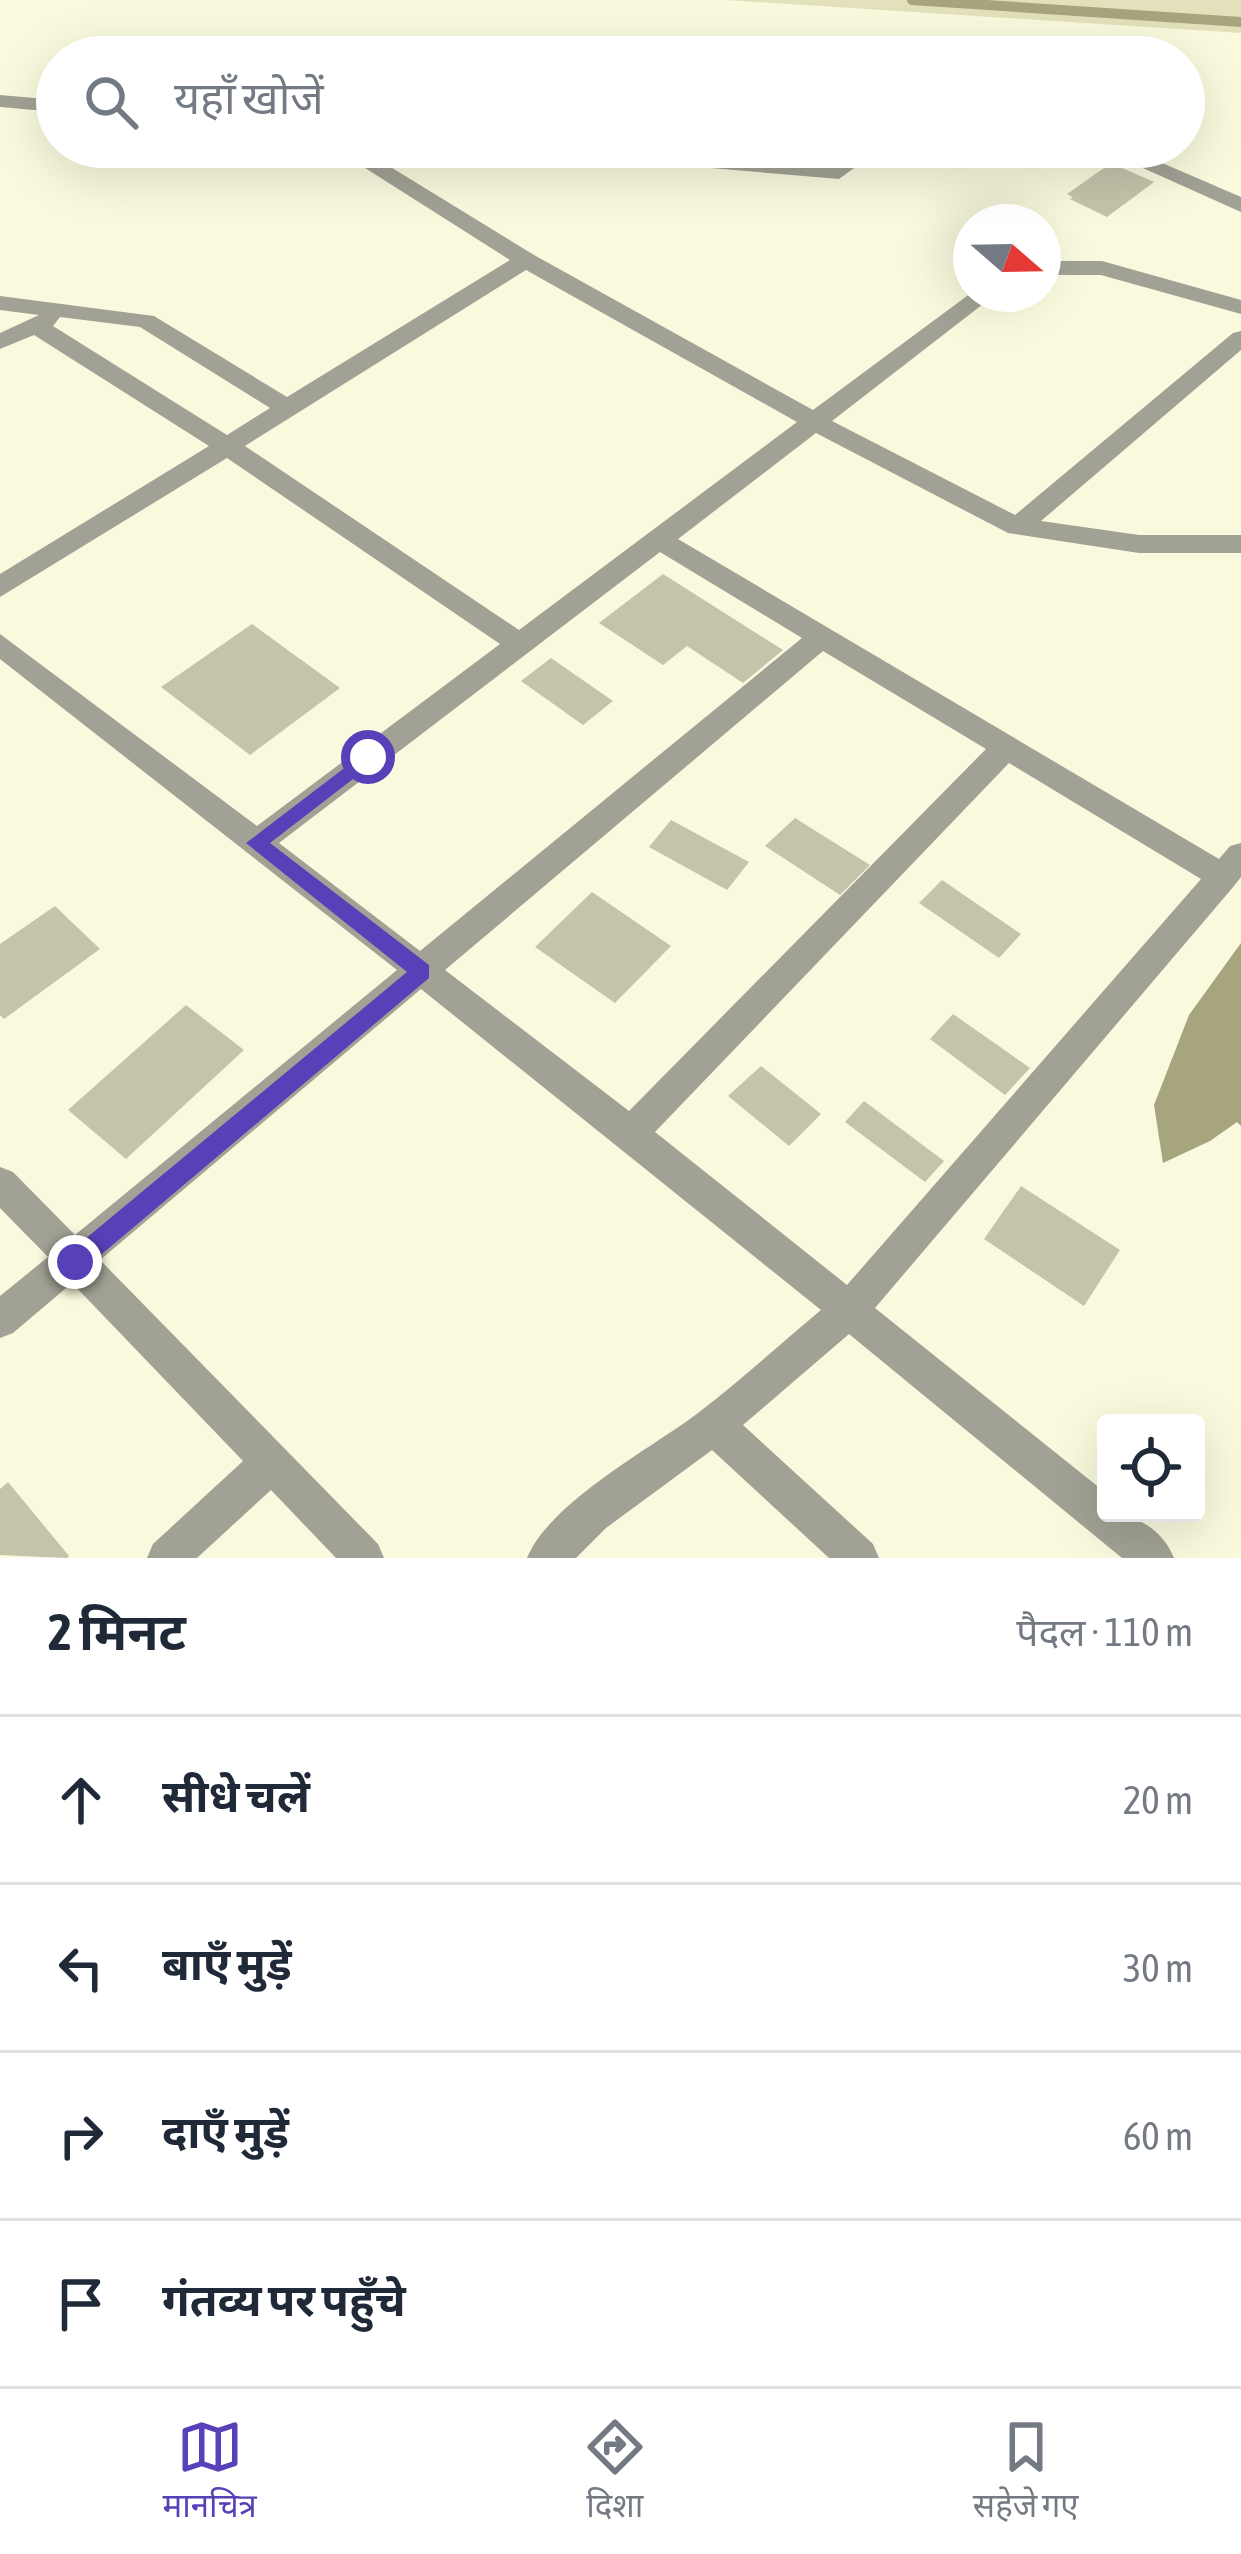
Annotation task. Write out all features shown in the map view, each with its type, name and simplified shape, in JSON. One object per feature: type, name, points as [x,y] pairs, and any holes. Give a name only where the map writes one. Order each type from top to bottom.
[{"type":"street","points":[[0,100],[36,104]]},
{"type":"street","points":[[377,168],[526,260],[817,423],[1017,527],[1139,544],[1212,548],[1241,544]]},
{"type":"street","points":[[790,168],[839,172],[844,168]]},
{"type":"street","points":[[1156,168],[1241,205]]},
{"type":"street","points":[[0,587],[526,260]]},
{"type":"street","points":[[1061,268],[1102,268],[1241,308]]},
{"type":"street","points":[[0,303],[146,321],[287,408]]},
{"type":"street","points":[[0,342],[33,324],[73,311]]},
{"type":"street","points":[[256,843],[961,312]]},
{"type":"street","points":[[33,324],[227,446],[518,643]]},
{"type":"street","points":[[1017,527],[1241,338]]},
{"type":"street","points":[[547,1558],[592,1514],[714,1425],[849,1310],[1232,866],[1006,747],[656,538]]},
{"type":"street","points":[[0,1320],[822,637]]},
{"type":"street","points":[[0,644],[631,1133],[1154,1558]]},
{"type":"street","points":[[631,1133],[1006,747]]},
{"type":"street","points":[[0,1184],[364,1558]]},
{"type":"street","points":[[714,1425],[859,1558]]},
{"type":"street","points":[[167,1558],[273,1461]]},
{"type":"green space","points":[[725,0],[1241,0],[1241,33]]},
{"type":"shaded area","points":[[1241,943],[1241,1126],[1237,1122],[1163,1163],[1154,1105],[1189,1015]]},
{"type":"building","points":[[1104,168],[1122,168],[1154,182],[1107,217],[1067,194]]},
{"type":"building","points":[[663,574],[783,650],[743,683],[687,646],[663,665],[599,623]]},
{"type":"building","points":[[252,624],[340,688],[250,755],[161,687]]},
{"type":"building","points":[[551,658],[613,701],[583,725],[521,681]]},
{"type":"building","points":[[795,818],[870,865],[840,895],[765,846]]},
{"type":"building","points":[[671,820],[749,862],[727,890],[649,847]]},
{"type":"building","points":[[942,880],[1021,934],[999,958],[919,903]]},
{"type":"building","points":[[592,892],[671,946],[615,1003],[535,947]]},
{"type":"building","points":[[55,906],[100,949],[4,1019],[0,1015],[0,944]]},
{"type":"building","points":[[186,1005],[244,1050],[126,1159],[68,1110]]},
{"type":"building","points":[[953,1014],[1030,1068],[1005,1095],[930,1039]]},
{"type":"building","points":[[761,1066],[821,1114],[789,1146],[728,1096]]},
{"type":"building","points":[[864,1101],[944,1161],[925,1182],[845,1122]]},
{"type":"building","points":[[1021,1186],[1120,1250],[1084,1306],[984,1239]]},
{"type":"building","points":[[8,1482],[67,1558],[0,1555],[0,1489]]},
{"type":"waterway","points":[[912,0],[1241,22]]},
{"type":"route","points":[[75,1262],[422,972],[256,843],[368,757]]}]
